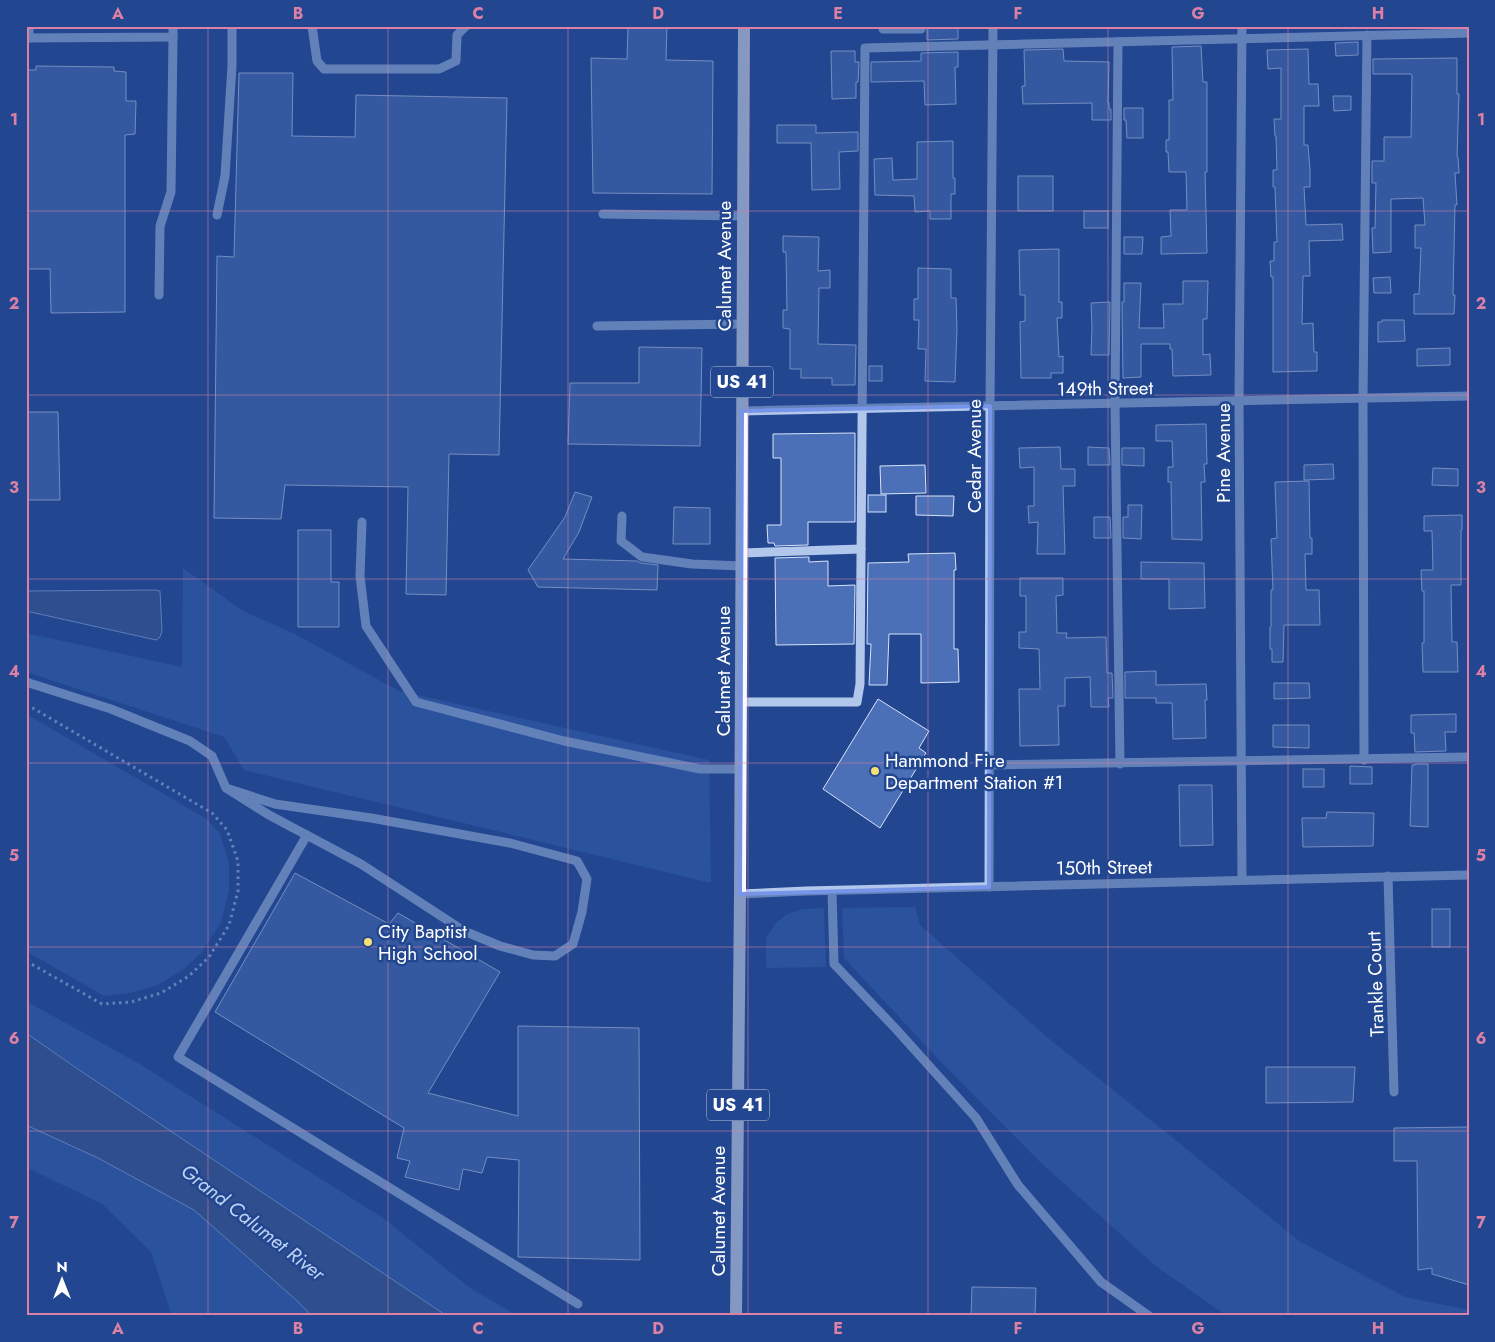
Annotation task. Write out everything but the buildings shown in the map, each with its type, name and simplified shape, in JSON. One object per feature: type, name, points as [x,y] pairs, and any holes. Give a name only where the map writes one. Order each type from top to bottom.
[{"type":"main road","name":"Calumet Avenue","points":[[736,1316],[741,769],[744,26]]},
{"type":"street","points":[[29,26],[28,38],[173,36]]},
{"type":"street","points":[[139,26],[139,37]]},
{"type":"street","points":[[159,294],[160,226],[171,192],[173,26]]},
{"type":"street","points":[[217,215],[225,176],[232,66],[232,26]]},
{"type":"street","points":[[312,26],[317,61],[324,69],[439,69],[456,61],[457,36],[466,26]]},
{"type":"street","points":[[883,26],[883,29],[921,29],[921,26]]},
{"type":"street","name":"Cedar Avenue","points":[[989,887],[993,26]]},
{"type":"street","name":"Pine Avenue","points":[[1242,26],[1239,401],[1242,880]]},
{"type":"street","points":[[741,702],[856,702],[860,684],[866,48],[1469,33]]},
{"type":"street","points":[[1364,760],[1362,398],[1367,35]]},
{"type":"street","points":[[1118,42],[1115,404],[1120,764]]},
{"type":"street","points":[[603,214],[743,216]]},
{"type":"street","points":[[597,326],[743,324]]},
{"type":"street","name":"149th Street","points":[[742,411],[1469,396]]},
{"type":"street","points":[[622,516],[621,541],[642,557],[692,564],[861,549]]},
{"type":"street","points":[[362,522],[360,576],[366,626],[416,702],[574,743],[700,768],[741,769]]},
{"type":"street","points":[[26,682],[111,709],[190,741],[212,756],[226,788],[269,815],[368,869],[464,931],[500,946],[533,955],[556,956],[572,944],[582,912],[587,879],[577,861],[510,843],[371,818],[275,804],[226,788]]},
{"type":"street","points":[[990,765],[1469,758]]},
{"type":"street","points":[[307,835],[178,1057],[578,1304]]},
{"type":"street","name":"150th Street","points":[[740,894],[1469,875]]},
{"type":"street","name":"Trankle Court","points":[[1388,876],[1394,1092]]},
{"type":"street","points":[[832,891],[834,964],[976,1118],[1018,1185],[1101,1282],[1149,1316]]},
{"type":"path","points":[[26,706],[31,707],[212,813],[227,830],[238,861],[238,891],[229,925],[209,958],[189,976],[161,993],[131,1002],[102,1004],[26,961]]},
{"type":"highlighted area","points":[[990,406],[989,887],[740,894],[742,411]]},
{"type":"shaded area","points":[[183,568],[243,611],[293,633],[399,691],[709,760],[711,883],[244,770],[224,737],[26,672],[26,633],[182,667]]},
{"type":"shaded area","points":[[26,714],[207,819],[220,834],[229,863],[229,890],[221,922],[202,952],[184,969],[158,985],[130,993],[104,996],[26,951]]},
{"type":"shaded area","points":[[915,907],[920,925],[1048,1038],[1299,1241],[1405,1297],[1469,1310],[1469,1316],[1227,1316],[1157,1267],[1039,1161],[942,1063],[844,958],[842,908]]},
{"type":"shaded area","points":[[824,908],[826,967],[766,968],[766,938],[776,923],[787,914],[803,909]]},
{"type":"shaded area","points":[[26,1001],[138,1063],[383,1218],[470,1288],[518,1316],[447,1316],[26,1033]]},
{"type":"shaded area","points":[[26,1125],[98,1158],[194,1210],[312,1316],[172,1316],[151,1252],[102,1204],[26,1167]]},
{"type":"water","points":[[26,591],[160,591],[162,631],[160,637],[156,640],[26,611]]},
{"type":"water","name":"Grand Calumet River","points":[[26,1033],[447,1316],[312,1316],[194,1210],[98,1158],[26,1125]]},
{"type":"place","name":"Hammond Fire Department Station #1","points":[[875,771]]},
{"type":"place","name":"City Baptist High School","points":[[368,942]]}]
